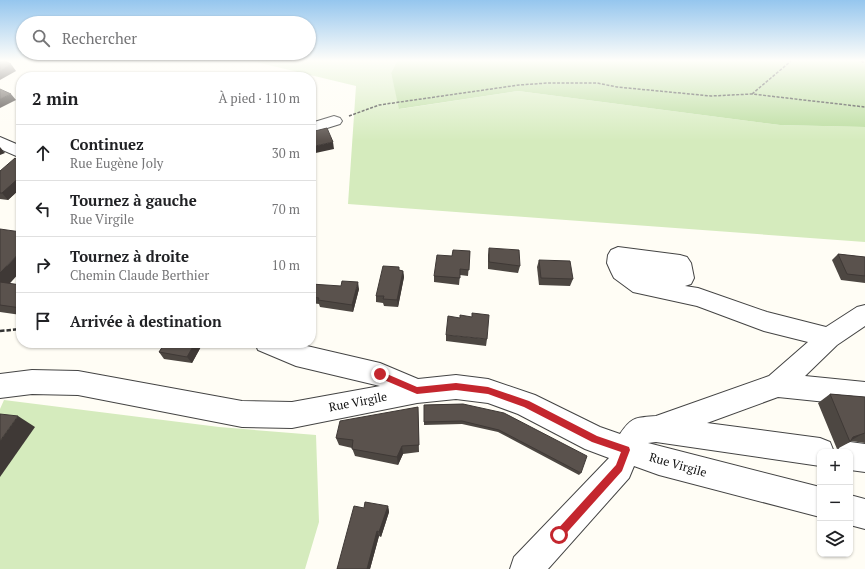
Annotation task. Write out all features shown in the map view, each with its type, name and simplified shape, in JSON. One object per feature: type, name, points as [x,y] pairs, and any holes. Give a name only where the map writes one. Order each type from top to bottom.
[{"type":"street","points":[[316,125],[334,121]]},
{"type":"street","points":[[0,142],[16,150]]},
{"type":"street","points":[[622,272],[641,286],[698,297],[764,321],[830,338]]},
{"type":"street","points":[[526,569],[619,468],[626,450],[638,431],[656,429],[778,385],[830,338],[865,314]]},
{"type":"street","points":[[279,348],[296,355],[380,374],[417,390]]},
{"type":"street","name":"Rue Virgile","points":[[0,386],[32,382],[78,383],[249,414],[292,414],[417,390],[456,387],[488,390],[526,404],[595,439],[626,450],[659,461],[817,501]]},
{"type":"street","points":[[778,385],[865,394]]},
{"type":"street","points":[[656,429],[817,452]]},
{"type":"street","points":[[853,456],[865,458]]},
{"type":"street","points":[[853,511],[865,514]]},
{"type":"path","points":[[334,121],[379,105],[501,88]]},
{"type":"path","points":[[623,88],[711,96],[752,94],[776,96],[790,100],[865,107]]},
{"type":"path","points":[[752,94],[760,88]]},
{"type":"path","points":[[0,331],[16,329]]},
{"type":"green space","points":[[356,88],[395,88],[400,109],[518,91],[780,125],[865,127],[865,242],[348,204]]},
{"type":"green space","points":[[394,88],[865,88],[865,127],[780,125],[518,91],[399,109]]},
{"type":"green space","points":[[4,400],[219,427],[316,435],[319,522],[305,569],[0,569],[0,409]]},
{"type":"building","points":[[0,89],[11,94],[0,99]]},
{"type":"building","points":[[327,128],[333,142],[316,146],[316,131]]},
{"type":"building","points":[[15,158],[16,159],[16,180],[2,193],[0,193],[0,171]]},
{"type":"building","points":[[0,229],[16,231],[16,256],[0,273]]},
{"type":"building","points":[[489,248],[519,250],[520,266],[489,262]]},
{"type":"building","points":[[453,250],[470,251],[469,270],[460,269],[460,278],[434,276],[437,255],[452,256]]},
{"type":"building","points":[[838,254],[865,257],[865,276],[847,274]]},
{"type":"building","points":[[539,260],[570,261],[573,279],[541,278]]},
{"type":"building","points":[[383,266],[399,267],[399,270],[403,271],[397,300],[383,299],[384,296],[376,296]]},
{"type":"building","points":[[342,281],[358,282],[352,305],[318,300],[319,298],[316,298],[316,284],[341,286]]},
{"type":"building","points":[[0,282],[16,284],[16,307],[0,305]]},
{"type":"building","points":[[472,313],[489,315],[487,339],[446,335],[448,316],[460,318],[460,315],[472,317]]},
{"type":"building","points":[[162,348],[192,348],[187,357],[159,352]]},
{"type":"building","points":[[830,394],[865,397],[865,433],[853,437],[850,442]]},
{"type":"building","points":[[463,404],[504,413],[587,456],[581,473],[499,430],[462,421],[424,422],[424,405]]},
{"type":"building","points":[[418,407],[419,445],[402,446],[397,457],[352,449],[353,440],[336,438],[340,421]]},
{"type":"building","points":[[0,414],[18,416],[0,441]]},
{"type":"building","points":[[365,502],[388,506],[379,532],[377,531],[367,569],[337,569],[354,506],[364,508]]},
{"type":"route","points":[[380,374],[417,390],[456,387],[488,390],[526,404],[595,439],[626,450],[619,468],[559,535]]}]
